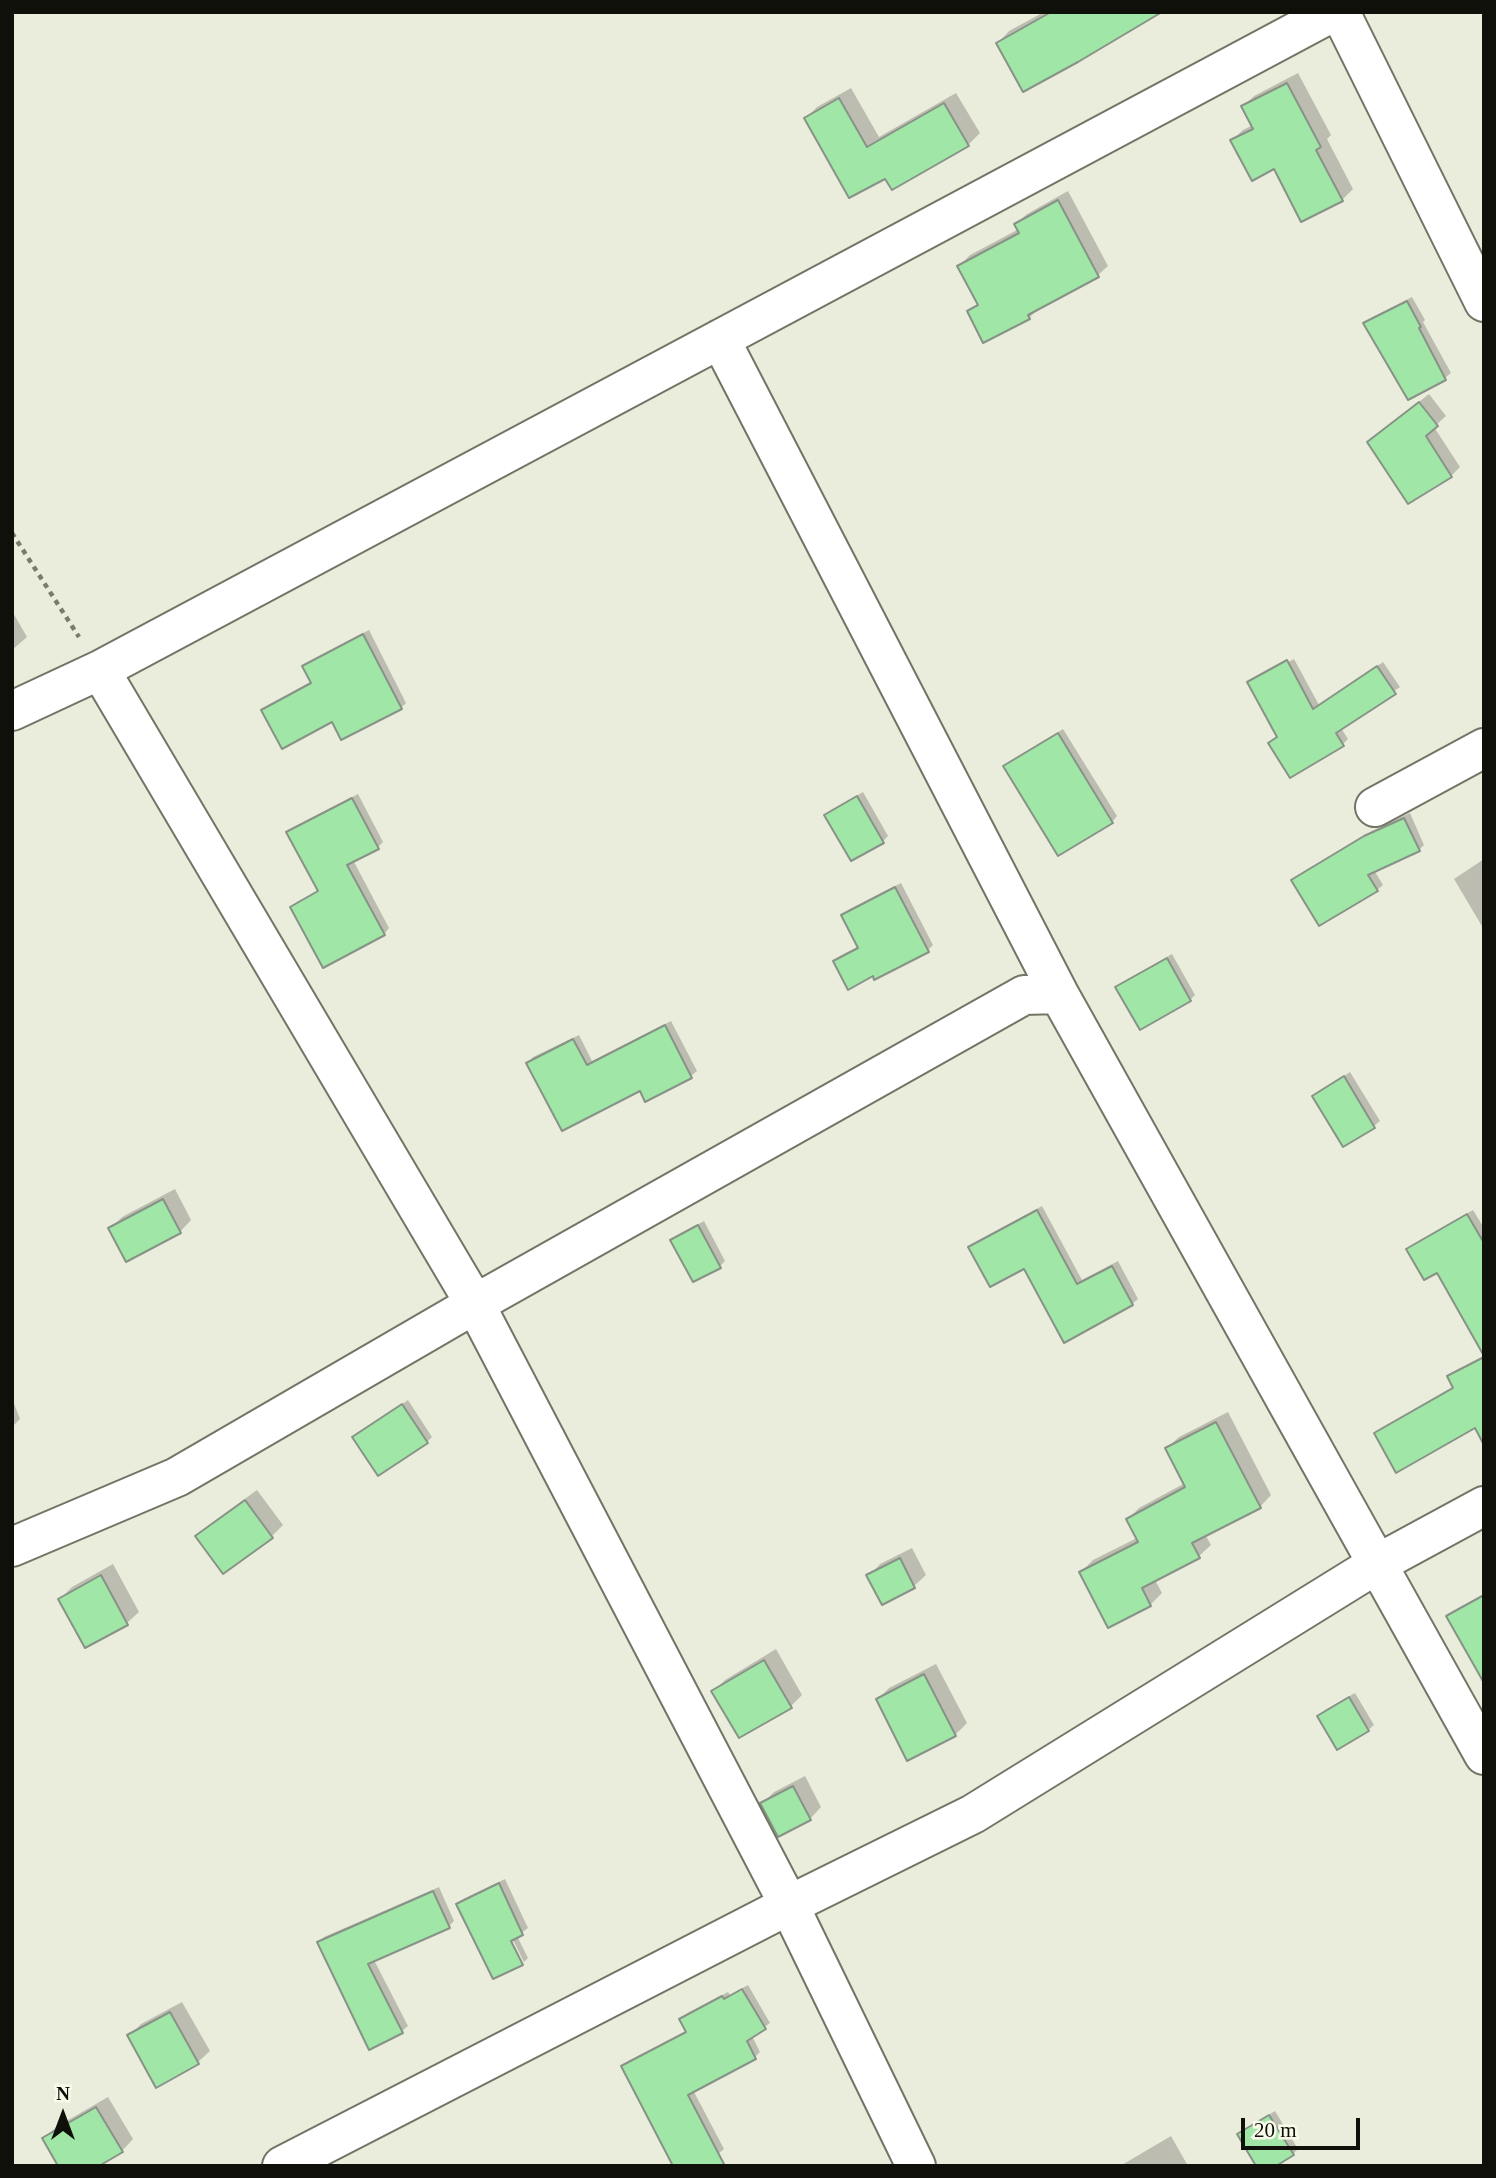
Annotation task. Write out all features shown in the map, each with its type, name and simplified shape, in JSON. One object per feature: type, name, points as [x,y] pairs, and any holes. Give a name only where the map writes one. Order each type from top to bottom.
[{"type":"street","points":[[12,711],[100,670],[1333,12]]},
{"type":"street","points":[[1339,12],[1484,302]]},
{"type":"street","points":[[720,339],[1059,994],[1484,1755]]},
{"type":"street","points":[[100,670],[475,1304],[789,1905],[916,2166]]},
{"type":"street","points":[[1375,807],[1484,748]]},
{"type":"street","points":[[12,1547],[177,1477],[475,1304],[1024,995],[1059,994]]},
{"type":"street","points":[[282,2166],[789,1905],[973,1814],[1377,1564],[1484,1507]]},
{"type":"path","points":[[12,533],[100,670]]},
{"type":"building","points":[[1051,12],[1162,12],[1023,92],[996,43]]},
{"type":"building","points":[[1287,83],[1321,147],[1316,150],[1343,201],[1301,222],[1274,169],[1252,181],[1230,140],[1253,129],[1241,106]]},
{"type":"building","points":[[839,98],[867,147],[944,103],[969,146],[892,190],[885,179],[849,198],[804,118]]},
{"type":"building","points":[[1058,200],[1099,277],[1028,315],[1030,319],[983,343],[967,311],[978,305],[957,266],[1019,233],[1014,224]]},
{"type":"building","points":[[1407,301],[1446,380],[1408,400],[1363,323]]},
{"type":"building","points":[[1419,402],[1438,426],[1426,436],[1452,477],[1408,504],[1367,442]]},
{"type":"building","points":[[363,634],[402,709],[341,740],[332,722],[282,749],[261,710],[311,683],[302,666]]},
{"type":"building","points":[[1287,660],[1313,709],[1377,666],[1396,694],[1336,733],[1344,746],[1290,778],[1268,743],[1277,737],[1247,682]]},
{"type":"building","points":[[1058,733],[1113,823],[1058,856],[1003,766]]},
{"type":"building","points":[[857,796],[884,843],[851,861],[824,815]]},
{"type":"building","points":[[352,798],[379,849],[347,865],[385,935],[323,968],[290,907],[318,891],[286,832]]},
{"type":"building","points":[[1404,818],[1420,851],[1368,875],[1378,891],[1319,926],[1291,880],[1364,836]]},
{"type":"building","points":[[895,887],[929,952],[848,990],[833,961],[858,948],[841,915]]},
{"type":"building","points":[[1167,958],[1191,1001],[1140,1030],[1115,987]]},
{"type":"building","points":[[665,1025],[692,1078],[645,1102],[640,1091],[562,1131],[526,1063],[573,1039],[587,1065]]},
{"type":"building","points":[[1344,1076],[1375,1128],[1343,1147],[1312,1096]]},
{"type":"building","points":[[163,1199],[181,1233],[126,1262],[108,1228]]},
{"type":"building","points":[[1037,1210],[1077,1284],[1112,1266],[1133,1305],[1064,1343],[1024,1269],[990,1287],[968,1247]]},
{"type":"building","points":[[1467,1214],[1484,1243],[1484,1356],[1437,1273],[1424,1280],[1406,1249]]},
{"type":"building","points":[[698,1225],[721,1268],[693,1282],[670,1240]]},
{"type":"building","points":[[1484,1357],[1484,1445],[1475,1428],[1396,1473],[1374,1433],[1453,1388],[1447,1376]]},
{"type":"building","points":[[402,1404],[428,1443],[378,1476],[352,1437]]},
{"type":"building","points":[[1216,1422],[1261,1508],[1192,1543],[1200,1558],[1142,1588],[1151,1606],[1108,1628],[1079,1572],[1138,1542],[1126,1519],[1185,1487],[1165,1448]]},
{"type":"building","points":[[245,1500],[273,1538],[223,1574],[195,1536]]},
{"type":"building","points":[[900,1558],[915,1588],[882,1605],[866,1575]]},
{"type":"building","points":[[101,1575],[128,1625],[85,1648],[58,1599]]},
{"type":"building","points":[[1484,1595],[1484,1683],[1446,1616]]},
{"type":"building","points":[[764,1660],[792,1708],[739,1738],[711,1691]]},
{"type":"building","points":[[924,1674],[956,1736],[907,1761],[876,1699]]},
{"type":"building","points":[[1349,1697],[1369,1731],[1337,1750],[1317,1716]]},
{"type":"building","points":[[793,1786],[811,1820],[778,1837],[760,1803]]},
{"type":"building","points":[[499,1883],[523,1935],[511,1941],[523,1965],[493,1979],[456,1904]]},
{"type":"building","points":[[433,1891],[450,1928],[368,1964],[403,2033],[369,2050],[317,1942]]},
{"type":"building","points":[[742,1989],[766,2029],[747,2041],[756,2059],[688,2095],[725,2166],[673,2166],[621,2066],[686,2032],[679,2019],[722,1996],[724,1999]]},
{"type":"building","points":[[170,2012],[199,2064],[156,2088],[127,2035]]},
{"type":"building","points":[[96,2107],[123,2152],[99,2166],[58,2166],[42,2138]]},
{"type":"building","points":[[1269,2115],[1294,2155],[1276,2166],[1256,2166],[1237,2134]]}]
